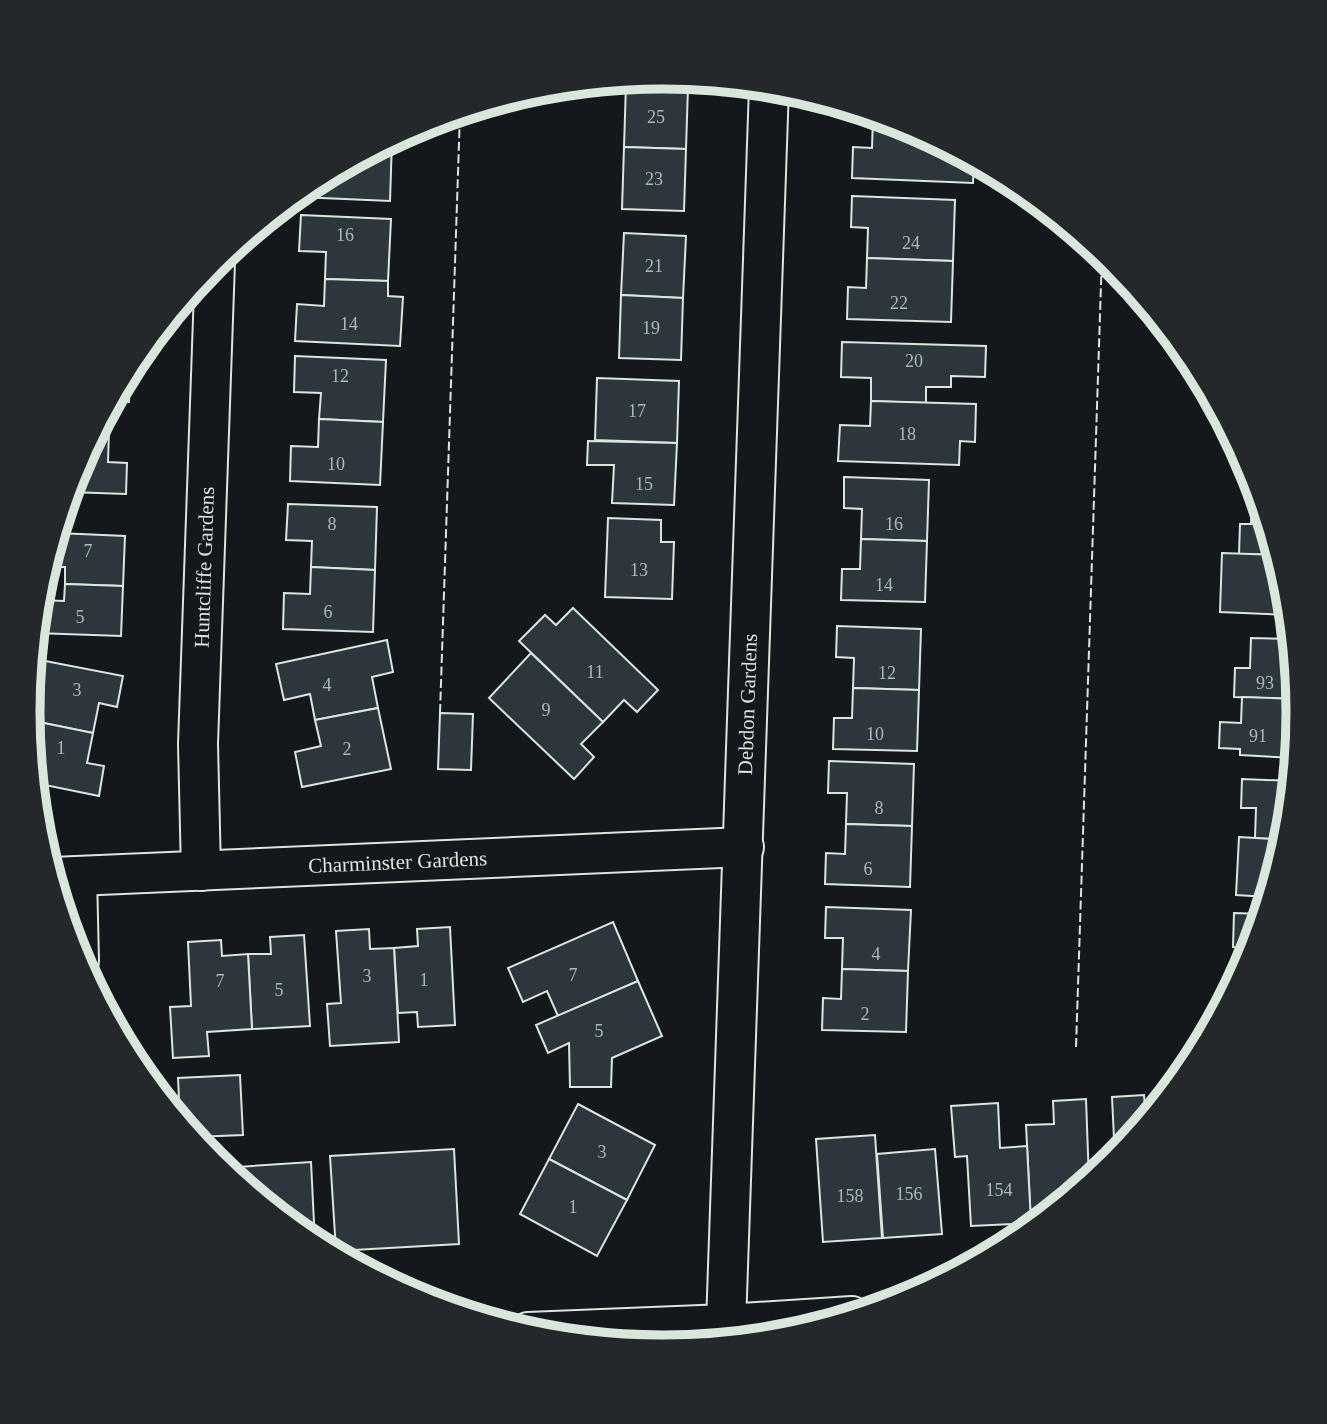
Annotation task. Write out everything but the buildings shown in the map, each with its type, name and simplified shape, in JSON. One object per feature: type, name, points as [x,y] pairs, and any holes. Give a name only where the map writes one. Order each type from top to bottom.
[{"type":"street","name":"Debdon Gardens","points":[[726,1324],[769,98]]},
{"type":"street","name":"Huntcliffe Gardens","points":[[201,871],[198,744],[214,280]]},
{"type":"street","name":"Charminster Gardens","points":[[65,877],[744,847]]},
{"type":"street","points":[[65,877],[68,897]]},
{"type":"street","points":[[581,1330],[802,1319]]},
{"type":"fence","points":[[440,713],[460,123]]},
{"type":"fence","points":[[1076,1047],[1102,269]]}]
